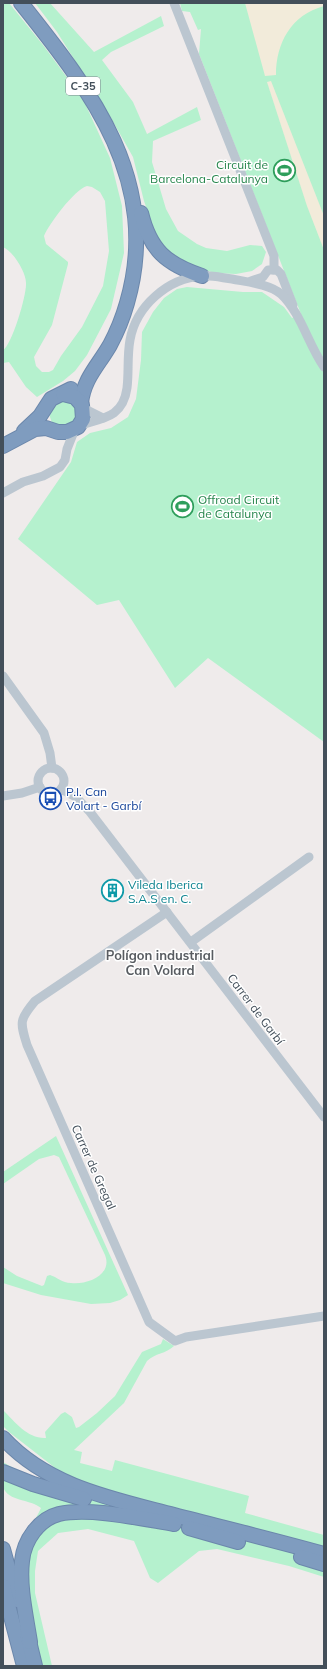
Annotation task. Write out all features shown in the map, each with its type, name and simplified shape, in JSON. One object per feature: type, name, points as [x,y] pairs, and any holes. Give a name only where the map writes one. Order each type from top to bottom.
[{"type":"highway","name":"C-35","points":[[15,438],[35,429],[46,428],[67,432],[78,427],[83,418],[82,406],[84,388],[116,334],[127,302],[136,260],[136,225],[134,206],[128,178],[116,144],[94,103],[56,47],[21,3]]},
{"type":"highway","points":[[128,178],[144,228],[155,248],[162,256],[172,263],[202,276]]},
{"type":"highway","name":"C-35","points":[[3,446],[35,421],[51,399],[75,387],[94,369]]},
{"type":"highway","points":[[63,394],[75,397],[82,406]]},
{"type":"highway","points":[[46,407],[46,419],[56,430]]},
{"type":"highway","points":[[3,1438],[31,1464],[61,1481],[78,1488],[324,1554]]},
{"type":"highway","points":[[5,1473],[34,1484],[211,1535],[324,1564]]},
{"type":"highway","points":[[35,1666],[23,1592],[22,1560],[26,1544],[30,1536],[39,1526],[49,1518],[60,1514],[82,1512],[120,1515],[174,1524]]},
{"type":"highway","points":[[3,1549],[30,1642]]},
{"type":"highway","points":[[3,1586],[24,1666]]},
{"type":"street","points":[[174,3],[274,256],[274,270]]},
{"type":"street","points":[[267,284],[268,270],[279,272],[286,285],[296,314],[310,344],[324,367]]},
{"type":"street","points":[[3,493],[23,482],[56,470],[65,460],[67,449],[78,427],[111,416],[120,409],[126,396],[130,339],[141,313],[158,294],[167,287],[181,280],[202,276],[242,281],[258,280],[267,284],[284,298],[296,314]]},
{"type":"street","points":[[267,284],[280,285],[282,280]]},
{"type":"street","points":[[82,406],[103,418]]},
{"type":"street","points":[[56,430],[67,449]]},
{"type":"street","points":[[3,676],[44,733],[50,753],[52,768]]},
{"type":"street","points":[[47,768],[52,768],[56,769],[63,776],[64,784],[56,793],[43,791],[38,780],[40,774],[47,768]]},
{"type":"street","points":[[3,796],[22,793],[40,787]]},
{"type":"street","name":"Carrer de Garbí","points":[[61,789],[76,797],[90,812],[324,1116]]},
{"type":"street","points":[[191,942],[309,857]]},
{"type":"street","name":"Carrer de Gregal","points":[[167,912],[35,1001],[25,1013],[21,1026],[27,1045],[149,1322],[175,1341],[186,1337],[324,1316]]},
{"type":"green space","points":[[3,3],[9,3],[43,45],[83,99],[110,158],[122,206],[124,253],[111,309],[87,355],[75,371],[63,381],[37,397],[26,387],[9,362],[3,363],[3,350],[11,339],[18,319],[26,289],[26,283],[24,273],[15,257],[3,247]],"holes":[[[87,186],[100,192],[105,201],[109,251],[103,286],[82,327],[53,370],[49,372],[42,372],[36,366],[34,357],[52,325],[68,264],[68,262],[46,244],[44,236],[56,216],[69,200]]]},
{"type":"green space","points":[[35,3],[50,3],[94,52],[161,16],[164,26],[111,52],[102,60],[133,102],[147,134],[197,107],[201,120],[153,141],[152,162],[166,209],[178,231],[197,244],[206,248],[227,251],[250,245],[262,246],[266,252],[262,264],[252,271],[236,274],[215,273],[183,264],[160,246],[144,201],[133,157],[111,118],[57,32]]},
{"type":"green space","name":"Offroad Circuit de Catalunya","points":[[180,3],[324,3],[324,742],[208,658],[175,688],[119,600],[97,605],[18,539],[71,462],[77,442],[90,433],[111,428],[128,417],[136,399],[141,360],[142,332],[153,312],[164,298],[177,289],[187,287],[243,292],[262,292],[284,307],[292,318],[301,314],[199,54],[201,29],[198,30],[190,12],[182,11]]},
{"type":"green space","points":[[71,399],[80,417],[65,429],[52,423],[49,414],[56,401]]},
{"type":"green space","points":[[56,1136],[128,1295],[120,1300],[110,1303],[91,1304],[41,1295],[3,1283],[3,1267],[17,1276],[42,1286],[44,1285],[47,1276],[50,1275],[68,1283],[77,1283],[97,1277],[105,1268],[105,1255],[59,1157],[54,1155],[39,1159],[3,1184],[3,1172]]},
{"type":"green space","points":[[163,1339],[174,1346],[168,1351],[153,1356],[147,1361],[124,1403],[74,1450],[82,1452],[80,1463],[112,1471],[115,1460],[249,1496],[245,1513],[324,1535],[324,1577],[289,1566],[217,1549],[199,1551],[158,1583],[150,1578],[134,1541],[88,1529],[58,1533],[38,1551],[35,1571],[35,1593],[52,1666],[40,1666],[16,1561],[19,1545],[41,1508],[32,1503],[15,1498],[6,1492],[2,1481],[3,1462],[15,1469],[38,1489],[54,1467],[3,1426],[3,1410],[22,1429],[39,1438],[46,1438],[45,1432],[61,1414],[65,1412],[72,1417],[76,1428],[79,1427],[115,1396],[142,1352],[161,1344]]},
{"type":"sand","points":[[245,3],[324,3],[324,6],[312,10],[294,23],[282,41],[276,75],[265,76]]},
{"type":"sand","points":[[271,81],[324,216],[324,250],[307,206],[267,82]]},
{"type":"place","name":"Circuit de Barcelona-Catalunya","points":[[284,171]]},
{"type":"place","name":"Offroad Circuit de Catalunya","points":[[183,506]]},
{"type":"place","name":"P.I. Can Volart - Garbí","points":[[50,798]]},
{"type":"place","name":"Vileda Iberica S.A.S en. C.","points":[[113,891]]},
{"type":"district","name":"Polígon industrial Can Volard","points":[[160,962]]}]
